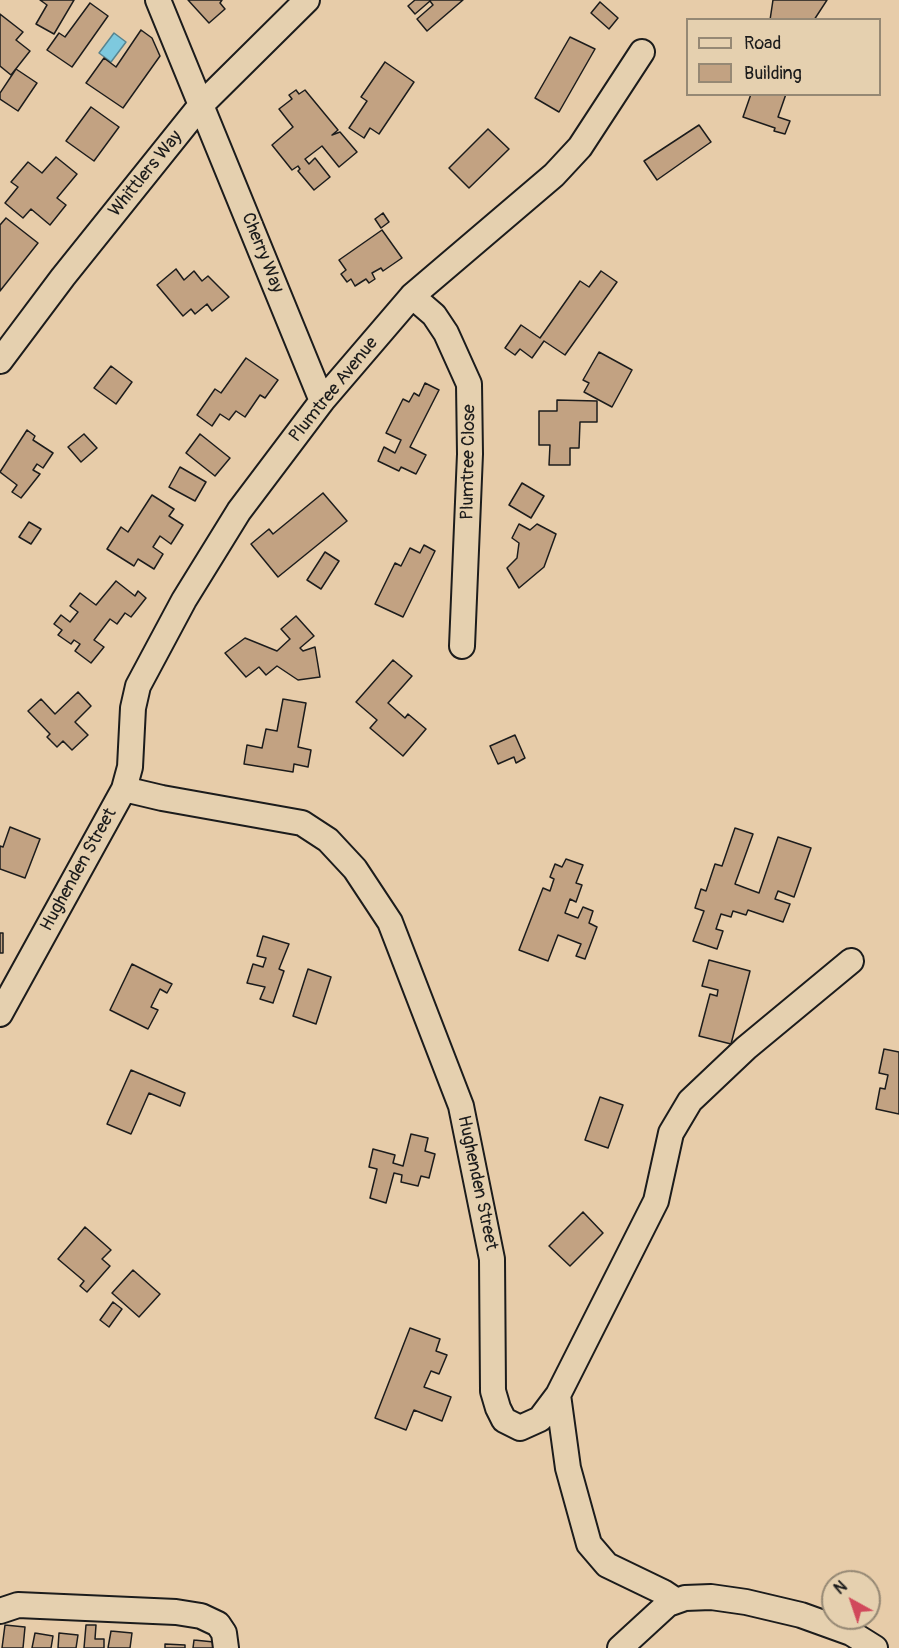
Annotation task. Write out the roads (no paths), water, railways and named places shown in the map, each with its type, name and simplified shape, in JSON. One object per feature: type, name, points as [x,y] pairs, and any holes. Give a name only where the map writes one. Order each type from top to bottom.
[{"type":"street","name":"Cherry Way","points":[[158,0],[322,401]]},
{"type":"street","name":"Whittlers Way","points":[[0,361],[63,277],[201,105],[307,0]]},
{"type":"street","name":"Plumtree Avenue","points":[[124,789],[130,767],[133,708],[138,686],[184,600],[239,511],[322,401],[412,296],[566,163],[599,120],[642,52]]},
{"type":"street","name":"Plumtree Close","points":[[412,296],[434,315],[446,333],[459,356],[470,396],[462,646]]},
{"type":"street","name":"Hughenden Street","points":[[0,1014],[124,789],[162,798],[292,819],[328,840],[355,869],[390,922],[461,1106],[491,1245],[494,1278],[493,1391],[498,1408],[509,1424],[520,1428],[540,1419],[558,1395],[656,1201],[668,1143],[680,1114],[690,1101],[730,1062],[850,961]]},
{"type":"street","points":[[558,1395],[568,1468],[589,1544],[607,1565],[675,1600]]},
{"type":"street","points":[[620,1648],[651,1617],[675,1600],[722,1598],[788,1611],[851,1633],[875,1648]]},
{"type":"street","points":[[0,1611],[18,1605],[176,1612],[201,1616],[224,1638]]},
{"type":"water","points":[[114,33],[126,42],[111,62],[99,53]]}]
